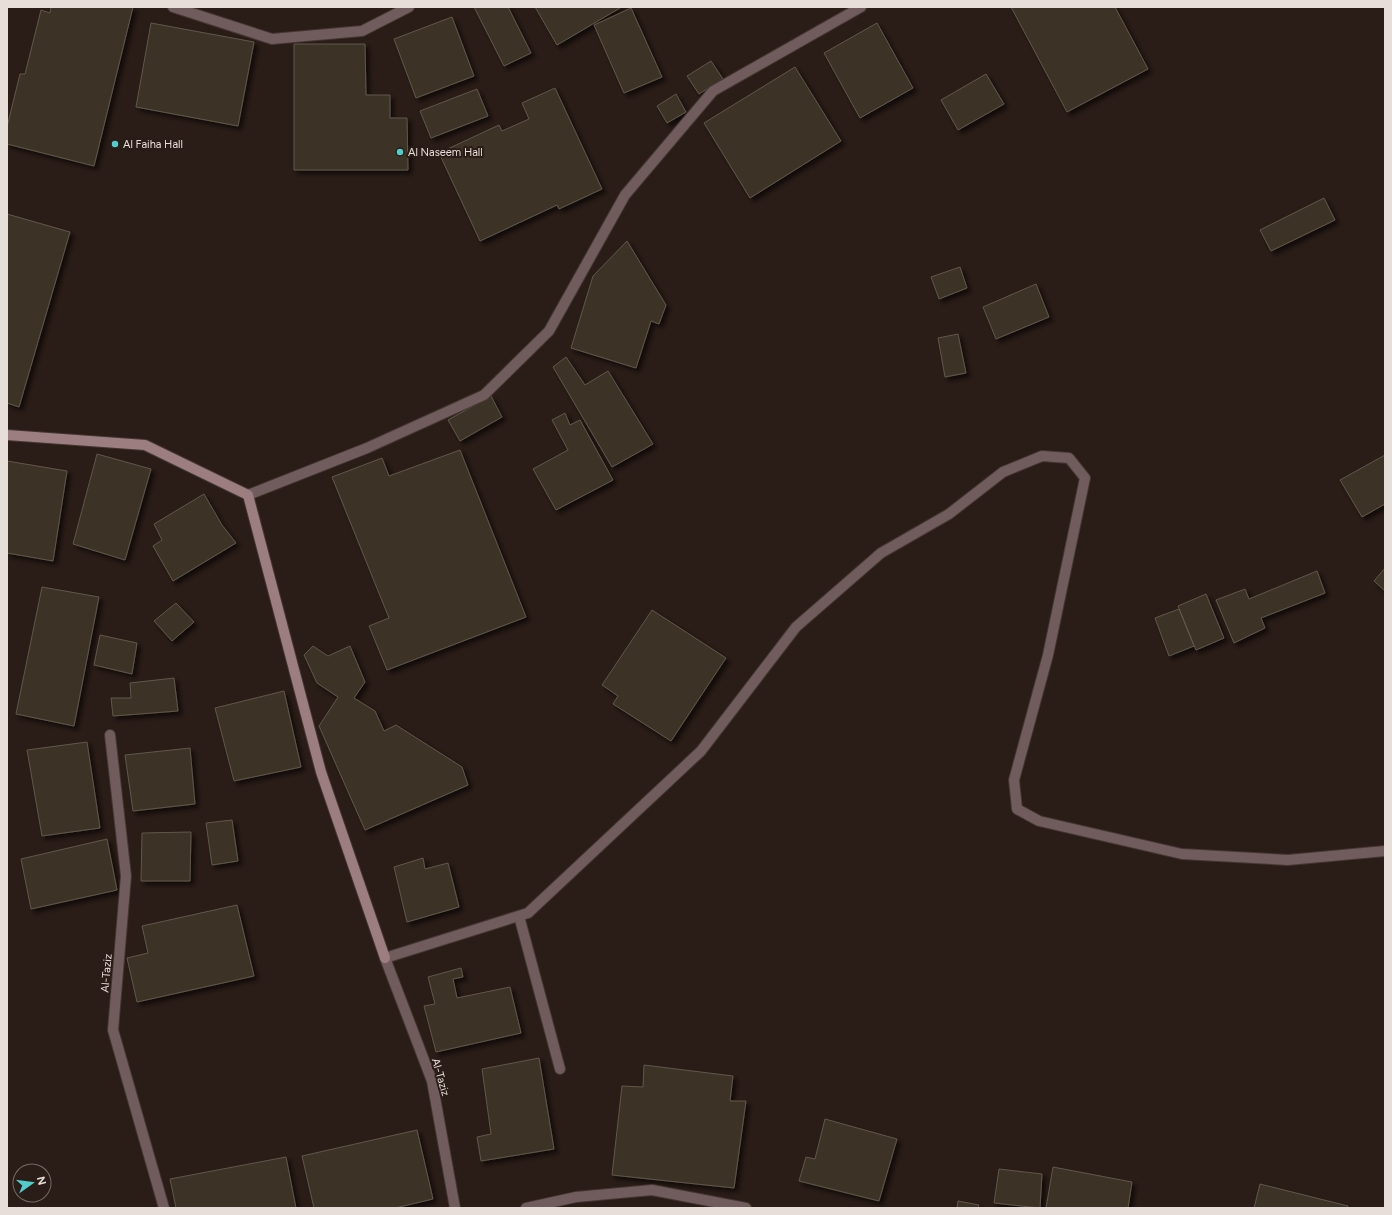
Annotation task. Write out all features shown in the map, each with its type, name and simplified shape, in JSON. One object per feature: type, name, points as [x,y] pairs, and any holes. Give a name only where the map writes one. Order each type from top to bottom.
[{"type":"street","points":[[173,7],[272,38],[362,32],[409,7]]},
{"type":"street","points":[[7,435],[145,445],[248,495],[367,448],[484,395],[549,331],[625,195],[713,91],[861,7]]},
{"type":"street","points":[[248,495],[321,772],[385,958],[528,913],[701,751],[796,628],[881,553],[949,514],[1003,472],[1042,456],[1069,458],[1085,478],[1048,655],[1014,780],[1017,809],[1039,821],[1182,854],[1288,860],[1385,851]]},
{"type":"street","name":"Al-Taziz","points":[[110,735],[126,876],[113,1030],[164,1208]]},
{"type":"street","points":[[519,916],[560,1069]]},
{"type":"street","name":"Al-Taziz","points":[[385,958],[432,1081],[455,1208]]},
{"type":"street","points":[[526,1208],[576,1197],[652,1190],[746,1208]]},
{"type":"building","points":[[51,7],[133,7],[94,166],[7,144],[7,127],[20,74],[25,74],[41,10],[50,13]]},
{"type":"building","points":[[474,7],[508,7],[531,53],[504,66]]},
{"type":"building","points":[[535,7],[620,7],[620,8],[557,45]]},
{"type":"building","points":[[1011,7],[1115,7],[1148,69],[1067,112]]},
{"type":"building","points":[[631,8],[662,77],[624,93],[594,25]]},
{"type":"building","points":[[452,17],[474,76],[416,98],[394,39]]},
{"type":"building","points":[[151,23],[254,42],[238,126],[136,107]]},
{"type":"building","points":[[877,23],[913,88],[860,118],[824,53]]},
{"type":"building","points":[[294,44],[365,44],[366,95],[390,95],[390,118],[407,118],[408,170],[294,170]]},
{"type":"building","points":[[711,61],[723,79],[699,94],[687,76]]},
{"type":"building","points":[[795,67],[841,141],[750,198],[704,123]]},
{"type":"building","points":[[986,74],[1004,104],[958,130],[941,100]]},
{"type":"building","points":[[555,88],[602,189],[559,209],[557,205],[480,241],[439,153],[499,125],[502,131],[529,119],[522,103]]},
{"type":"building","points":[[477,89],[488,116],[431,138],[420,111]]},
{"type":"building","points":[[676,94],[686,112],[667,123],[657,106]]},
{"type":"building","points":[[1324,198],[1335,220],[1271,251],[1260,230]]},
{"type":"building","points":[[7,214],[70,232],[19,407],[7,403]]},
{"type":"building","points":[[627,241],[666,305],[659,324],[651,321],[636,368],[571,348],[593,276]]},
{"type":"building","points":[[960,267],[967,288],[939,299],[931,277]]},
{"type":"building","points":[[1036,284],[1049,317],[996,339],[983,307]]},
{"type":"building","points":[[958,334],[966,373],[945,377],[938,338]]},
{"type":"building","points":[[566,357],[585,385],[608,371],[653,444],[612,467],[553,367]]},
{"type":"building","points":[[491,396],[502,417],[460,441],[448,420]]},
{"type":"building","points":[[565,413],[570,425],[580,420],[613,480],[556,510],[533,469],[568,450],[552,420]]},
{"type":"building","points":[[460,450],[526,617],[387,670],[369,626],[389,618],[332,477],[382,458],[389,476]]},
{"type":"building","points":[[97,454],[151,469],[125,560],[73,544]]},
{"type":"building","points":[[1385,455],[1385,504],[1362,517],[1340,480]]},
{"type":"building","points":[[7,461],[67,471],[53,561],[7,553]]},
{"type":"building","points":[[204,494],[222,525],[236,543],[173,581],[153,546],[162,540],[154,524]]},
{"type":"building","points":[[1385,568],[1385,591],[1374,581]]},
{"type":"building","points":[[1317,571],[1325,593],[1261,618],[1265,628],[1234,643],[1216,600],[1245,589],[1249,599]]},
{"type":"building","points":[[42,587],[99,597],[74,726],[16,714]]},
{"type":"building","points":[[1206,594],[1224,638],[1196,650],[1178,606]]},
{"type":"building","points":[[176,603],[194,622],[172,641],[154,621]]},
{"type":"building","points":[[1179,609],[1194,646],[1169,656],[1155,618]]},
{"type":"building","points":[[652,610],[726,658],[671,741],[613,704],[618,696],[602,685]]},
{"type":"building","points":[[100,635],[137,643],[132,674],[94,665]]},
{"type":"building","points":[[313,646],[328,656],[350,646],[365,682],[354,698],[375,711],[384,731],[396,725],[462,767],[468,785],[365,830],[319,726],[338,697],[317,683],[304,655]]},
{"type":"building","points":[[174,678],[178,711],[113,716],[111,698],[131,698],[130,683]]},
{"type":"building","points":[[284,691],[301,767],[234,781],[215,708]]},
{"type":"building","points":[[87,742],[100,828],[42,836],[27,750]]},
{"type":"building","points":[[190,748],[195,804],[133,811],[125,755]]},
{"type":"building","points":[[232,820],[238,861],[212,865],[206,823]]},
{"type":"building","points":[[191,832],[190,881],[141,881],[142,833]]},
{"type":"building","points":[[107,839],[117,890],[31,909],[21,859]]},
{"type":"building","points":[[423,858],[425,869],[448,863],[459,907],[407,922],[394,867]]},
{"type":"building","points":[[237,905],[254,976],[137,1002],[127,958],[148,953],[142,926]]},
{"type":"building","points":[[461,968],[463,977],[453,979],[457,998],[510,987],[521,1033],[436,1052],[424,1006],[435,1004],[428,977]]},
{"type":"building","points":[[539,1058],[554,1149],[481,1161],[477,1137],[491,1134],[482,1069]]},
{"type":"building","points":[[644,1065],[733,1076],[730,1101],[746,1101],[734,1188],[612,1175],[622,1086],[643,1087]]},
{"type":"building","points":[[825,1119],[897,1139],[879,1201],[799,1181],[806,1157],[815,1159]]},
{"type":"building","points":[[417,1130],[433,1199],[395,1208],[314,1208],[302,1156]]},
{"type":"building","points":[[286,1157],[296,1208],[176,1208],[170,1179]]},
{"type":"building","points":[[1053,1167],[1132,1182],[1128,1208],[1046,1208]]},
{"type":"building","points":[[999,1169],[1042,1174],[1040,1208],[994,1203]]},
{"type":"building","points":[[1260,1184],[1348,1206],[1347,1208],[1254,1208]]},
{"type":"building","points":[[958,1201],[979,1205],[978,1208],[957,1208]]},
{"type":"place","name":"Al Faiha Hall","points":[[115,144]]},
{"type":"place","name":"Al Naseem Hall","points":[[400,152]]}]
